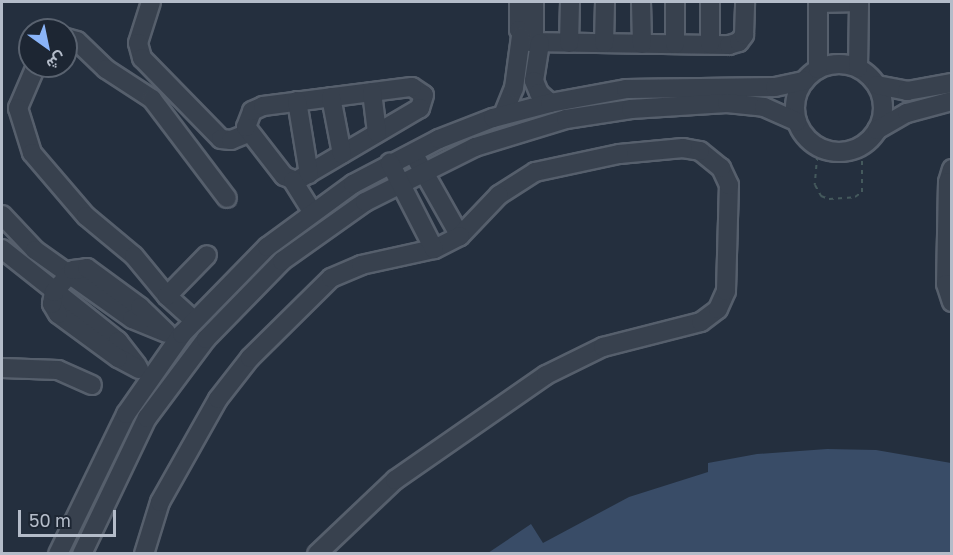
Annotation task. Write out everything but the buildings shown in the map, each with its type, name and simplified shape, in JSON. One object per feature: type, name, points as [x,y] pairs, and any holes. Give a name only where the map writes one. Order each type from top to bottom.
[{"type":"street","points":[[151,2],[138,43],[142,58],[220,139],[231,140],[248,133]]},
{"type":"street","points":[[519,2],[532,40],[536,87],[550,103]]},
{"type":"street","points":[[502,116],[514,88],[517,64],[532,40],[534,2]]},
{"type":"street","points":[[569,43],[570,2]]},
{"type":"street","points":[[604,2],[604,43]]},
{"type":"street","points":[[641,2],[642,44]]},
{"type":"street","points":[[675,2],[675,44]]},
{"type":"street","points":[[710,2],[710,44]]},
{"type":"street","points":[[532,40],[569,43],[734,44],[742,39],[745,2]]},
{"type":"street","points":[[797,122],[795,100],[811,75],[818,2],[859,2],[858,68]]},
{"type":"street","points":[[78,43],[106,69],[152,99],[227,198]]},
{"type":"street","points":[[517,64],[536,66]]},
{"type":"street","points":[[58,554],[143,375],[183,328],[245,267],[312,212],[413,151],[502,116],[550,103],[626,89],[761,88],[811,75],[838,64],[858,68],[877,85],[923,99],[951,101]]},
{"type":"street","points":[[31,78],[18,108],[32,153],[75,205],[140,262],[167,296],[183,328]]},
{"type":"street","points":[[82,554],[133,445],[162,395],[206,339],[259,281],[331,224],[399,183],[422,171],[527,128],[631,109],[746,104],[797,122],[818,147],[840,152],[862,146],[891,119],[951,83]]},
{"type":"street","points":[[877,85],[884,108],[878,130]]},
{"type":"street","points":[[415,87],[424,98],[420,108],[342,154],[301,177],[284,177],[248,133],[246,122],[252,111],[297,101],[415,87]]},
{"type":"street","points":[[372,92],[377,133]]},
{"type":"street","points":[[331,97],[342,154]]},
{"type":"street","points":[[297,101],[301,177],[312,212]]},
{"type":"street","points":[[144,554],[160,502],[218,399],[250,358],[331,278],[361,265],[434,249],[460,236],[488,206],[519,181],[544,169],[651,150],[692,149],[715,160],[729,185],[726,291],[713,314],[694,324],[603,347],[546,375],[395,480],[317,554]]},
{"type":"street","points":[[413,151],[422,171],[460,236]]},
{"type":"street","points":[[390,163],[434,249]]},
{"type":"street","points":[[951,169],[948,182],[946,284],[951,302]]},
{"type":"street","points":[[418,221],[444,208]]},
{"type":"street","points":[[2,215],[26,243],[141,324],[183,328],[206,339]]},
{"type":"street","points":[[2,249],[118,341],[143,375]]},
{"type":"street","points":[[167,296],[207,255]]},
{"type":"street","points":[[245,267],[259,281]]},
{"type":"street","points":[[54,292],[69,274]]},
{"type":"street","points":[[2,368],[58,370],[92,386]]},
{"type":"street","points":[[114,435],[133,445]]},
{"type":"path","points":[[818,147],[815,185],[821,196],[829,199],[855,197],[862,192],[862,146]]},
{"type":"water","points":[[827,449],[876,450],[951,463],[951,553],[488,553],[531,524],[543,543],[629,497],[708,472],[708,463],[757,454]]}]
